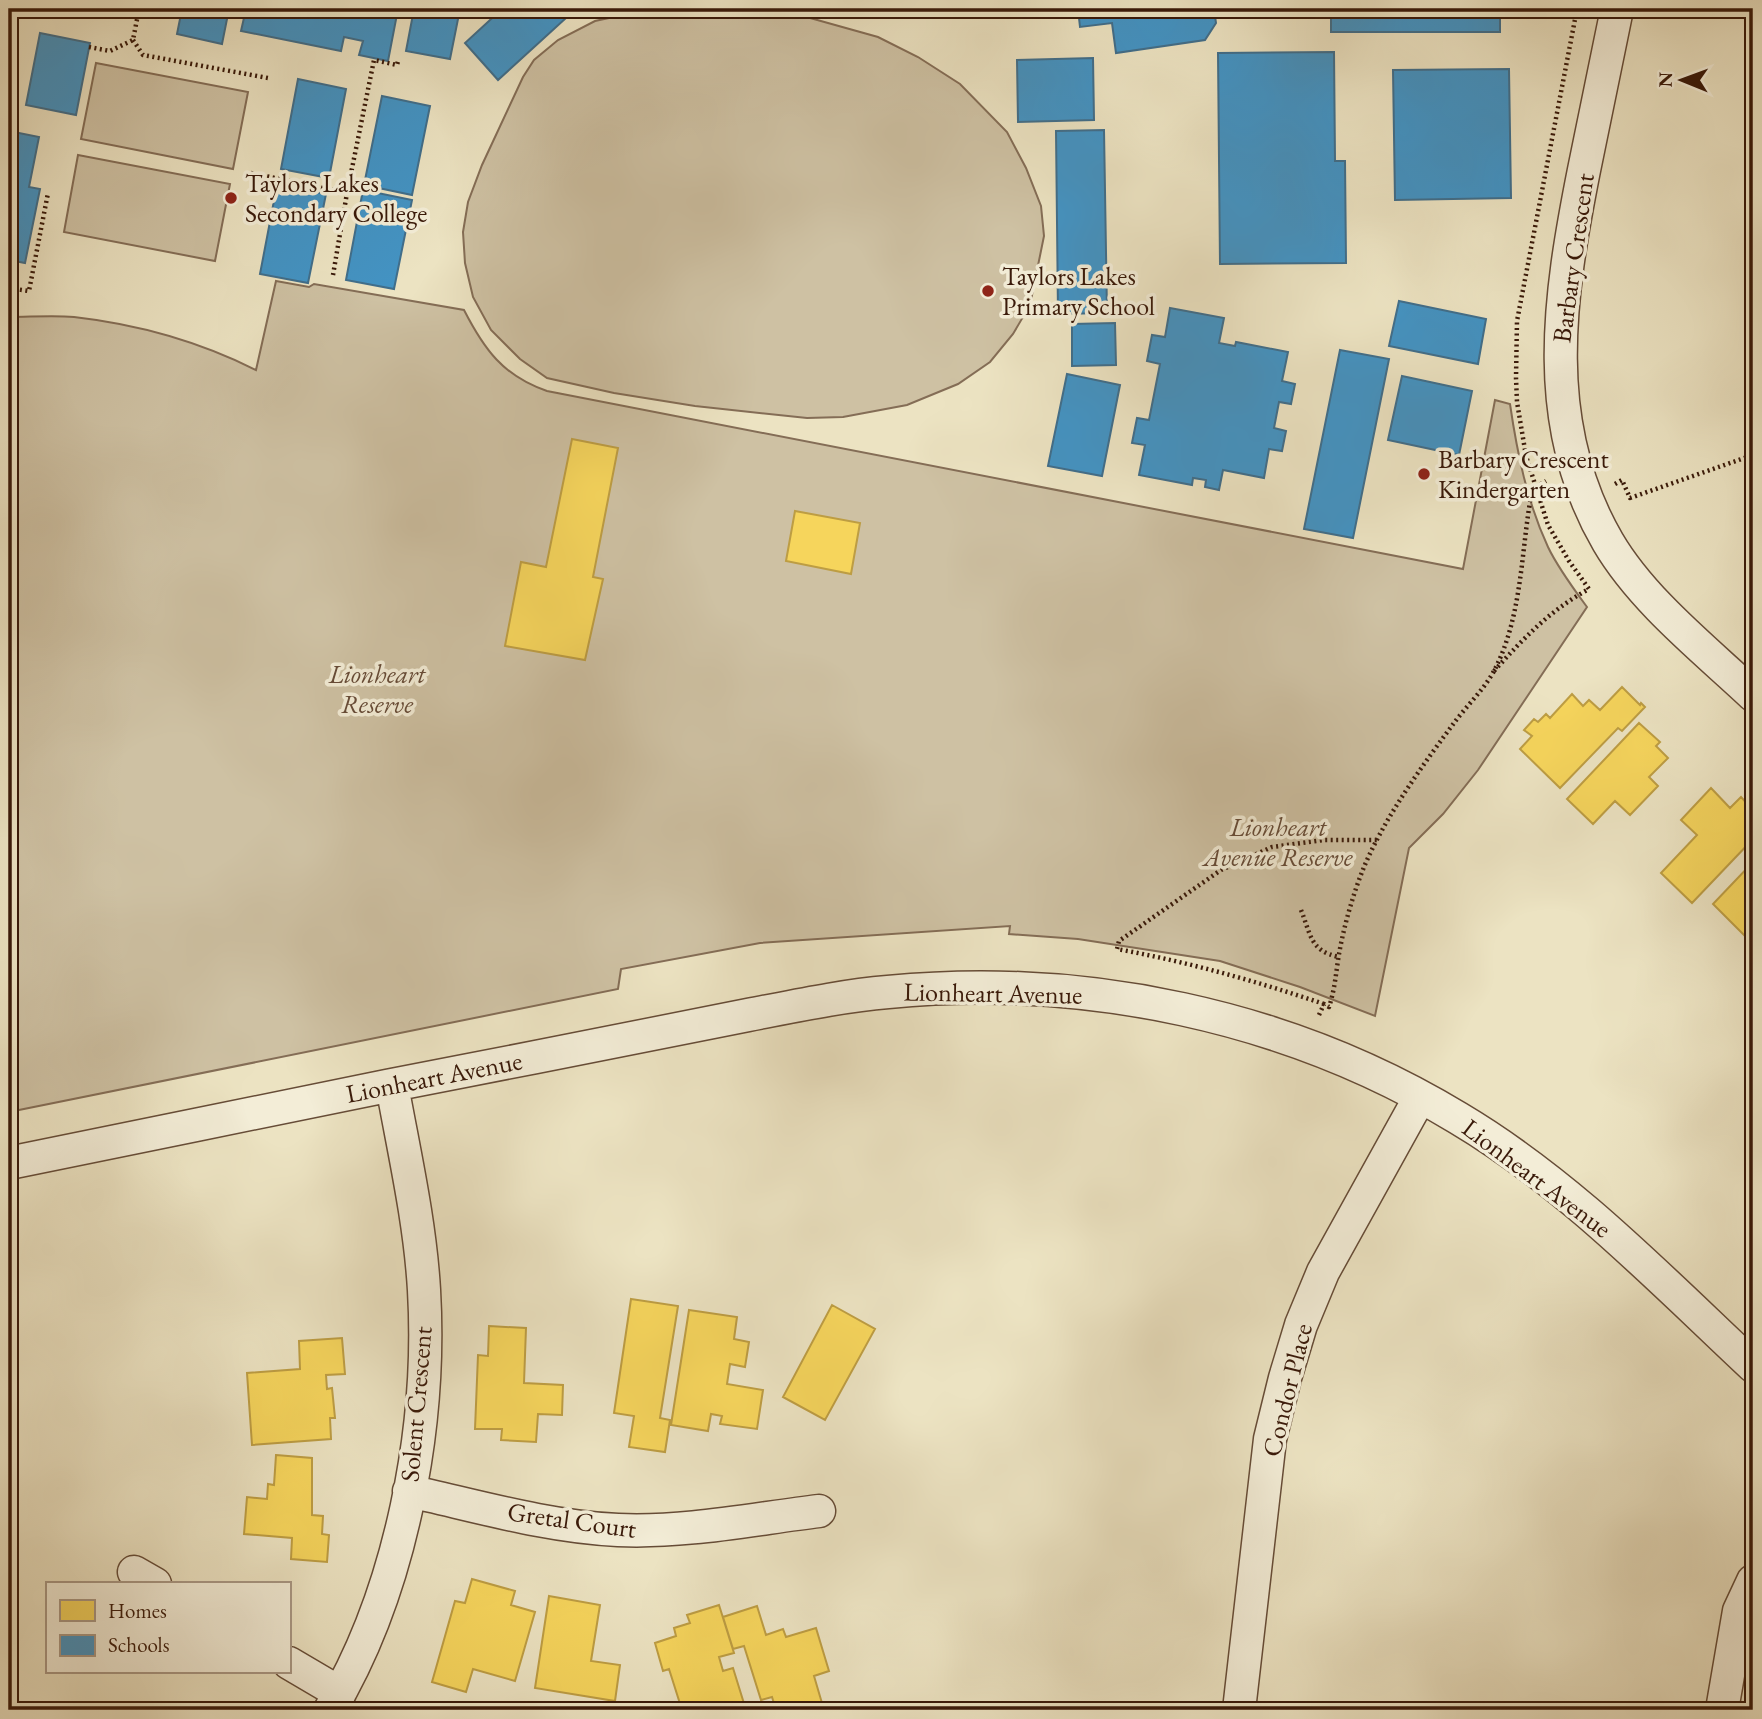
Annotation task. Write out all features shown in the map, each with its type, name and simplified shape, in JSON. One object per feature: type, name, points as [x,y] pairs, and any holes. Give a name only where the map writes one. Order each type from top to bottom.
[{"type":"street","name":"Barbary Crescent","points":[[1616,9],[1571,239],[1561,309],[1560,374],[1567,434],[1586,498],[1608,544],[1639,584],[1753,695]]},
{"type":"street","name":"Lionheart Avenue","points":[[9,1163],[842,997],[932,988],[1059,990],[1148,1001],[1215,1017],[1347,1061],[1420,1097],[1496,1142],[1572,1198],[1753,1366]]},
{"type":"street","name":"Solent Crescent","points":[[335,1702],[383,1590],[399,1538],[418,1438],[426,1337],[424,1300],[418,1235],[392,1085]]},
{"type":"street","name":"Condor Place","points":[[1239,1710],[1270,1439],[1285,1378],[1301,1325],[1323,1272],[1420,1097]]},
{"type":"street","name":"Gretal Court","points":[[409,1491],[569,1525],[616,1530],[653,1531],[819,1511]]},
{"type":"street","points":[[1722,1710],[1739,1611],[1753,1581]]},
{"type":"street","points":[[290,1664],[335,1702]]},
{"type":"path","points":[[139,9],[133,40],[143,55],[268,78]]},
{"type":"path","points":[[89,47],[110,51],[133,40]]},
{"type":"path","points":[[333,275],[374,60],[397,65],[398,61]]},
{"type":"path","points":[[251,173],[347,193]]},
{"type":"path","points":[[9,288],[29,291],[48,193]]},
{"type":"path","points":[[1586,498],[1622,480],[1630,498],[1753,455]]},
{"type":"path","points":[[1494,671],[1509,632],[1521,573],[1531,496],[1536,487],[1575,467]]},
{"type":"path","points":[[1378,839],[1324,840],[1272,846],[1221,870],[1119,941],[1117,949],[1236,975],[1329,1007],[1339,957],[1364,867],[1378,839],[1431,754],[1494,671],[1535,626],[1565,602],[1589,589]]},
{"type":"path","points":[[1301,910],[1317,947],[1322,952],[1339,957]]},
{"type":"path","points":[[1307,1046],[1324,1004]]},
{"type":"green space","points":[[651,9],[778,9],[878,37],[918,57],[960,84],[1007,132],[1026,168],[1041,206],[1044,236],[1030,305],[1013,334],[990,362],[958,384],[907,405],[843,417],[807,418],[695,406],[614,393],[547,378],[520,359],[491,330],[473,297],[465,263],[463,232],[468,202],[482,165],[523,77],[534,60],[558,40],[595,21]]},
{"type":"green space","points":[[96,63],[248,92],[233,169],[81,139]]},
{"type":"green space","points":[[78,155],[230,184],[215,261],[64,232]]},
{"type":"green space","name":"Lionheart Reserve","points":[[276,281],[309,287],[314,284],[464,310],[496,360],[518,378],[547,391],[1463,569],[1495,400],[1510,404],[1524,477],[1534,512],[1556,563],[1587,607],[1478,770],[1443,814],[1409,848],[1375,1016],[1300,987],[1220,961],[1078,939],[1009,934],[1010,926],[760,943],[621,969],[618,989],[9,1112],[9,317],[66,316],[121,324],[190,343],[256,370]]},
{"type":"building: Homes","points":[[572,439],[618,448],[593,577],[603,579],[585,660],[505,646],[521,562],[546,567]]},
{"type":"building: Homes","points":[[795,511],[860,523],[851,574],[786,561]]},
{"type":"building: Homes","points":[[1622,687],[1645,707],[1622,731],[1618,728],[1560,788],[1520,749],[1532,736],[1524,730],[1534,719],[1538,722],[1546,714],[1550,718],[1572,694],[1583,706],[1589,700],[1600,710]]},
{"type":"building: Homes","points":[[1639,723],[1660,742],[1656,746],[1668,758],[1649,777],[1658,786],[1630,815],[1615,801],[1593,824],[1567,799]]},
{"type":"building: Homes","points":[[1711,788],[1730,808],[1741,797],[1753,810],[1753,839],[1692,903],[1661,873],[1697,835],[1681,820]]},
{"type":"building: Homes","points":[[1753,862],[1753,944],[1713,904]]},
{"type":"building: Homes","points":[[631,1299],[678,1306],[660,1418],[670,1420],[665,1452],[629,1447],[634,1416],[614,1413]]},
{"type":"building: Homes","points":[[832,1305],[875,1329],[825,1420],[783,1397]]},
{"type":"building: Homes","points":[[689,1310],[737,1317],[734,1339],[749,1342],[745,1367],[730,1364],[727,1384],[763,1390],[757,1429],[720,1424],[722,1416],[711,1414],[708,1431],[671,1425]]},
{"type":"building: Homes","points":[[489,1326],[526,1328],[524,1383],[563,1385],[562,1415],[538,1414],[536,1442],[501,1440],[502,1429],[475,1429],[478,1355],[488,1356]]},
{"type":"building: Homes","points":[[342,1338],[345,1374],[326,1375],[327,1389],[332,1388],[335,1418],[330,1418],[331,1439],[252,1445],[247,1373],[300,1369],[299,1341]]},
{"type":"building: Homes","points":[[276,1455],[312,1458],[312,1515],[323,1516],[322,1534],[329,1535],[327,1562],[291,1559],[292,1538],[244,1534],[247,1497],[267,1499],[268,1484],[274,1485]]},
{"type":"building: Homes","points":[[472,1579],[515,1591],[511,1605],[535,1612],[515,1681],[473,1669],[466,1692],[432,1682],[455,1601],[465,1603]]},
{"type":"building: Homes","points":[[549,1596],[600,1605],[591,1661],[620,1665],[615,1701],[535,1688]]},
{"type":"building: Homes","points":[[719,1605],[734,1653],[719,1657],[723,1671],[733,1668],[746,1710],[682,1710],[669,1669],[663,1671],[655,1643],[676,1636],[674,1628],[690,1623],[687,1615]]},
{"type":"building: Homes","points":[[757,1606],[766,1635],[783,1629],[786,1637],[816,1628],[829,1671],[814,1676],[824,1710],[776,1710],[772,1697],[761,1700],[744,1646],[733,1649],[723,1617]]},
{"type":"building: Schools","points":[[182,9],[229,9],[222,44],[177,34]]},
{"type":"building: Schools","points":[[246,9],[398,9],[388,61],[359,55],[363,41],[344,37],[341,51],[241,31]]},
{"type":"building: Schools","points":[[414,9],[460,9],[450,59],[406,51]]},
{"type":"building: Schools","points":[[502,9],[557,9],[566,18],[498,80],[465,43]]},
{"type":"building: Schools","points":[[1078,9],[1214,9],[1216,23],[1205,40],[1116,53],[1112,23],[1080,27]]},
{"type":"building: Schools","points":[[1331,9],[1500,9],[1500,32],[1331,32]]},
{"type":"building: Schools","points":[[40,33],[90,43],[76,115],[26,105]]},
{"type":"building: Schools","points":[[1334,52],[1335,161],[1345,161],[1346,263],[1220,264],[1218,53]]},
{"type":"building: Schools","points":[[1093,58],[1094,120],[1018,122],[1017,60]]},
{"type":"building: Schools","points":[[1509,69],[1511,198],[1395,200],[1393,70]]},
{"type":"building: Schools","points":[[298,79],[346,89],[329,178],[281,169]]},
{"type":"building: Schools","points":[[382,96],[430,106],[412,195],[364,185]]},
{"type":"building: Schools","points":[[1104,130],[1107,313],[1058,314],[1056,131]]},
{"type":"building: Schools","points":[[9,131],[39,137],[29,187],[40,189],[25,263],[9,260]]},
{"type":"building: Schools","points":[[277,185],[326,194],[308,283],[260,274]]},
{"type":"building: Schools","points":[[363,190],[412,200],[394,289],[346,280]]},
{"type":"building: Schools","points":[[1399,301],[1486,319],[1478,364],[1389,346]]},
{"type":"building: Schools","points":[[1170,308],[1224,318],[1219,343],[1235,346],[1236,342],[1288,352],[1282,381],[1295,384],[1291,404],[1279,402],[1274,428],[1286,431],[1282,451],[1269,449],[1264,478],[1223,470],[1219,490],[1205,487],[1206,480],[1193,478],[1192,485],[1139,475],[1145,445],[1132,443],[1137,418],[1149,420],[1160,364],[1147,361],[1152,335],[1165,337]]},
{"type":"building: Schools","points":[[1115,323],[1116,365],[1072,366],[1072,324]]},
{"type":"building: Schools","points":[[1340,350],[1389,359],[1353,538],[1304,529]]},
{"type":"building: Schools","points":[[1067,374],[1120,385],[1102,476],[1048,466]]},
{"type":"building: Schools","points":[[1402,376],[1472,391],[1459,455],[1388,440]]},
{"type":"place","name":"Taylors Lakes Secondary College","points":[[231,198]]},
{"type":"place","name":"Taylors Lakes Primary School","points":[[988,291]]},
{"type":"place","name":"Barbary Crescent Kindergarten","points":[[1424,474]]},
{"type":"park label","name":"Lionheart Avenue Reserve","points":[[1278,842]]}]
